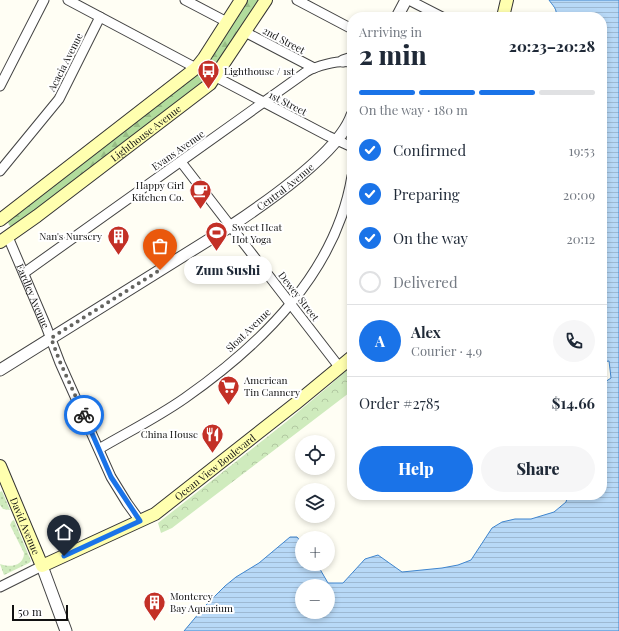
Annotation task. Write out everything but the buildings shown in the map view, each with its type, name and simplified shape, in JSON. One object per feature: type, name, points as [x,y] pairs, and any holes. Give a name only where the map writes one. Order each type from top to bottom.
[{"type":"main road","name":"Lighthouse Avenue","points":[[0,220],[196,68],[241,0]]},
{"type":"main road","name":"Lighthouse Avenue","points":[[4,240],[204,88],[216,77],[266,0]]},
{"type":"main road","points":[[504,12],[507,0]]},
{"type":"main road","name":"Eardley Avenue","points":[[0,220],[4,240]]},
{"type":"main road","name":"Ocean View Boulevard","points":[[42,566],[161,510],[347,362]]},
{"type":"main road","name":"David Avenue","points":[[0,466],[3,480],[42,566]]},
{"type":"street","points":[[0,86],[44,0]]},
{"type":"street","points":[[68,0],[196,68]]},
{"type":"street","points":[[185,0],[227,22]]},
{"type":"street","points":[[297,0],[347,26]]},
{"type":"street","points":[[400,12],[406,0]]},
{"type":"street","points":[[409,0],[432,12]]},
{"type":"street","name":"Acacia Avenue","points":[[0,171],[59,99],[100,17]]},
{"type":"street","name":"2nd Street","points":[[245,32],[314,68]]},
{"type":"street","name":"Evans Avenue","points":[[24,273],[314,68],[347,61]]},
{"type":"street","name":"1st Street","points":[[216,77],[263,103],[347,144]]},
{"type":"street","name":"Central Avenue","points":[[0,370],[264,204],[313,164],[337,140],[347,127]]},
{"type":"street","name":"Dewey Street","points":[[181,162],[340,368]]},
{"type":"street","name":"Sloat Avenue","points":[[99,449],[171,406],[208,381],[257,338],[291,304],[312,276],[329,248],[347,199]]},
{"type":"street","name":"Eardley Avenue","points":[[4,240],[24,273],[60,362],[111,477],[140,521]]},
{"type":"street","points":[[0,587],[42,566]]},
{"type":"street","name":"David Avenue","points":[[42,566],[66,631]]},
{"type":"green space","points":[[246,0],[261,0],[209,80],[13,228],[9,225],[8,222],[196,73]]},
{"type":"green space","points":[[347,370],[347,395],[172,528],[161,533],[158,523],[286,422]]},
{"type":"green space","points":[[2,491],[10,510],[3,509],[0,505],[0,492]]},
{"type":"green space","points":[[14,520],[31,561],[4,575],[0,564],[8,566],[16,565],[22,561],[24,553],[10,525]]},
{"type":"water","points":[[549,0],[619,0],[619,631],[184,631],[205,606],[225,586],[236,577],[259,563],[290,537],[295,537],[295,571],[321,571],[326,579],[295,579],[295,619],[335,619],[335,583],[343,583],[365,559],[378,555],[402,572],[458,565],[471,560],[492,528],[502,522],[515,519],[531,519],[554,512],[567,500],[607,500],[607,381],[611,378],[609,361],[607,361],[607,12],[556,12]]},
{"type":"way so far","points":[[84,415],[51,338],[160,270]]},
{"type":"place","name":"Lighthouse / 1st","points":[[209,90]]},
{"type":"place","name":"Happy Girl Kitchen Co.","points":[[200,210]]},
{"type":"place","name":"Sweet Heat Hot Yoga","points":[[217,252]]},
{"type":"place","name":"Nan's Nursery","points":[[118,256]]},
{"type":"place","name":"Zum Sushi","points":[[160,270]]},
{"type":"place","name":"American Tin Cannery","points":[[228,406]]},
{"type":"place","name":"China House","points":[[213,454]]},
{"type":"place","name":"Monterey Bay Aquarium","points":[[154,622]]},
{"type":"route","points":[[64,556],[140,521],[111,477],[84,415]]}]
